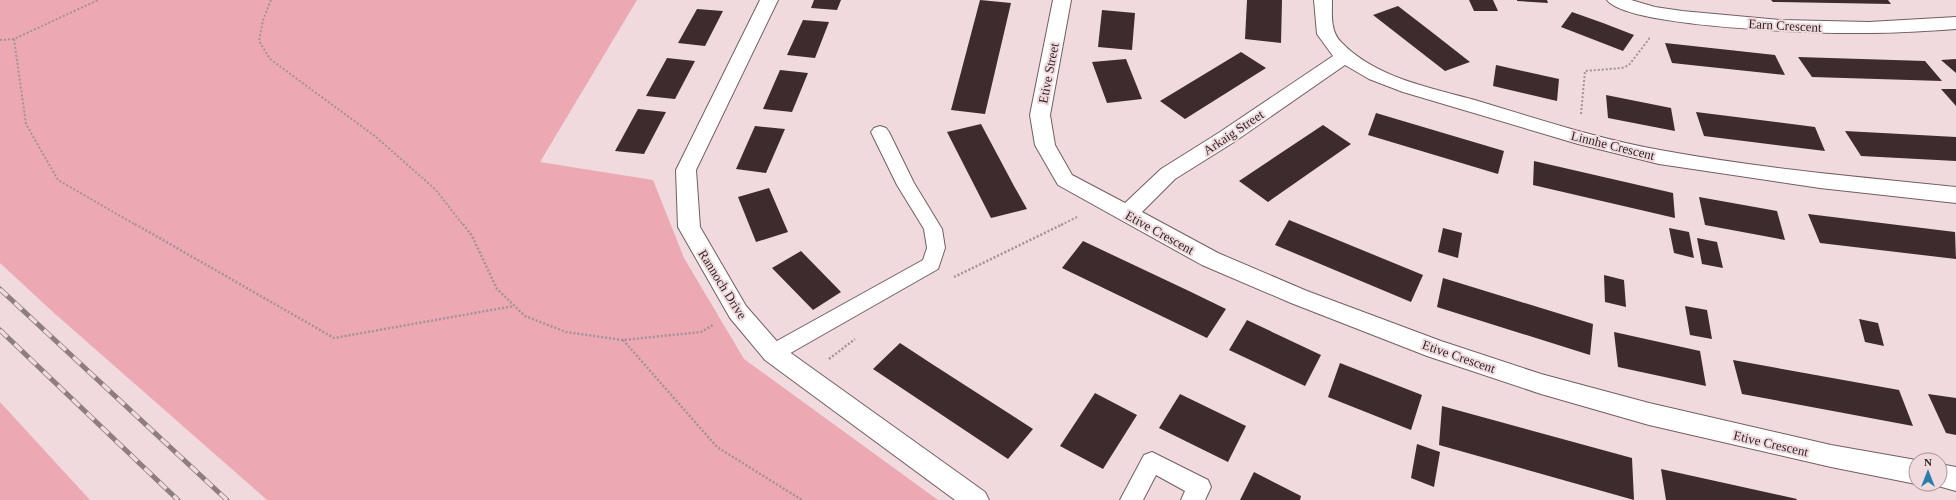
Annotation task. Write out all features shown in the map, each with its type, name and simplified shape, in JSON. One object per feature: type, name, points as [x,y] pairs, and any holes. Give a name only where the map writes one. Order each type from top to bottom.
[{"type":"street","name":"Rannoch Drive","points":[[769,0],[686,170],[689,227],[738,312],[773,353],[976,500]]},
{"type":"street","name":"Etive Street","points":[[1045,146],[1040,115],[1062,0]]},
{"type":"street","name":"Linnhe Crescent","points":[[1323,0],[1326,36],[1345,56],[1386,80],[1578,137],[1667,158],[1820,181],[1956,195]]},
{"type":"street","name":"Earn Crescent","points":[[1616,0],[1658,14],[1787,27],[1899,28],[1956,24]]},
{"type":"street","name":"Arkaig Street","points":[[1127,214],[1168,174],[1227,137],[1345,56]]},
{"type":"street","name":"Etive Crescent","points":[[1045,146],[1065,180],[1210,259],[1299,297],[1435,349],[1541,384],[1649,414],[1793,448],[1908,470]]},
{"type":"lane","points":[[773,353],[931,264],[936,248],[933,229],[906,185],[880,132]]},
{"type":"lane","points":[[1131,500],[1152,462],[1200,487],[1192,500]]},
{"type":"path","points":[[0,40],[14,39],[98,0]]},
{"type":"path","points":[[271,0],[262,20],[259,41],[270,59],[376,137],[436,190],[472,236],[497,289],[525,316],[566,332],[623,340],[701,332],[738,312]]},
{"type":"path","points":[[1578,137],[1586,72],[1622,68],[1629,65],[1649,40],[1648,11]]},
{"type":"path","points":[[14,39],[26,124],[58,180],[334,338],[514,306]]},
{"type":"path","points":[[948,281],[968,269],[1107,203]]},
{"type":"path","points":[[805,376],[856,339]]},
{"type":"path","points":[[623,340],[717,447],[802,500]]},
{"type":"shaded area","points":[[0,0],[637,0],[540,162],[653,180],[684,258],[744,359],[938,500],[267,500],[54,313],[0,263]]},
{"type":"shaded area","points":[[0,402],[90,500],[0,500]]},
{"type":"building","points":[[814,0],[841,0],[837,10],[811,8]]},
{"type":"building","points":[[980,0],[1011,3],[985,114],[951,110]]},
{"type":"building","points":[[1247,0],[1282,0],[1281,43],[1245,39]]},
{"type":"building","points":[[1469,0],[1493,0],[1498,11],[1474,11]]},
{"type":"building","points":[[1547,0],[1548,3],[1517,1]]},
{"type":"building","points":[[1771,0],[1888,0],[1891,4],[1773,2]]},
{"type":"building","points":[[1398,6],[1470,62],[1445,71],[1373,15]]},
{"type":"building","points":[[697,9],[723,11],[705,46],[678,43]]},
{"type":"building","points":[[1102,10],[1135,13],[1132,50],[1098,47]]},
{"type":"building","points":[[1572,12],[1634,35],[1623,51],[1561,27]]},
{"type":"building","points":[[803,20],[829,22],[815,58],[787,55]]},
{"type":"building","points":[[1665,43],[1775,55],[1785,75],[1672,63]]},
{"type":"building","points":[[1241,52],[1266,68],[1185,119],[1160,101]]},
{"type":"building","points":[[1798,57],[1925,61],[1942,81],[1812,77]]},
{"type":"building","points":[[667,58],[695,61],[675,99],[646,96]]},
{"type":"building","points":[[1126,59],[1142,99],[1107,103],[1092,62]]},
{"type":"building","points":[[1956,59],[1956,73],[1941,60]]},
{"type":"building","points":[[1496,65],[1559,79],[1557,101],[1493,86]]},
{"type":"building","points":[[780,70],[808,73],[792,112],[763,109]]},
{"type":"building","points":[[1941,89],[1956,89],[1956,106]]},
{"type":"building","points":[[1606,95],[1671,108],[1675,131],[1608,118]]},
{"type":"building","points":[[638,109],[666,112],[644,154],[615,151]]},
{"type":"building","points":[[1696,112],[1815,127],[1825,151],[1704,136]]},
{"type":"building","points":[[1376,113],[1504,151],[1498,174],[1368,135]]},
{"type":"building","points":[[981,124],[1027,209],[991,218],[947,132]]},
{"type":"building","points":[[1323,125],[1351,144],[1268,202],[1239,181]]},
{"type":"building","points":[[755,126],[785,129],[766,173],[736,169]]},
{"type":"building","points":[[1845,131],[1956,137],[1956,161],[1861,156]]},
{"type":"building","points":[[1534,161],[1673,193],[1675,218],[1533,185]]},
{"type":"building","points":[[769,188],[788,232],[756,242],[738,197]]},
{"type":"building","points":[[1699,197],[1777,211],[1785,240],[1705,225]]},
{"type":"building","points":[[1808,214],[1955,232],[1956,259],[1820,243]]},
{"type":"building","points":[[1289,220],[1423,275],[1411,302],[1275,245]]},
{"type":"building","points":[[1443,228],[1462,233],[1458,258],[1438,252]]},
{"type":"building","points":[[1669,228],[1689,232],[1694,258],[1674,253]]},
{"type":"building","points":[[1697,238],[1717,242],[1723,268],[1702,264]]},
{"type":"building","points":[[1083,241],[1226,309],[1207,338],[1062,268]]},
{"type":"building","points":[[801,251],[841,292],[813,310],[772,268]]},
{"type":"building","points":[[1604,275],[1624,280],[1626,307],[1605,302]]},
{"type":"building","points":[[1443,278],[1593,324],[1590,355],[1437,307]]},
{"type":"building","points":[[1685,306],[1707,310],[1712,339],[1690,335]]},
{"type":"building","points":[[1859,319],[1878,323],[1884,346],[1865,342]]},
{"type":"building","points":[[1247,320],[1321,355],[1305,386],[1229,350]]},
{"type":"building","points":[[1614,332],[1700,351],[1706,386],[1618,367]]},
{"type":"building","points":[[900,343],[1033,429],[1008,459],[873,369]]},
{"type":"building","points":[[1733,360],[1899,390],[1913,426],[1742,394]]},
{"type":"building","points":[[1340,363],[1422,395],[1411,430],[1328,397]]},
{"type":"building","points":[[1095,393],[1137,415],[1103,469],[1060,446]]},
{"type":"building","points":[[1180,394],[1246,426],[1228,462],[1159,428]]},
{"type":"building","points":[[1928,394],[1956,398],[1956,435],[1946,433]]},
{"type":"building","points":[[1442,406],[1632,458],[1634,500],[1439,445]]},
{"type":"building","points":[[1417,444],[1440,452],[1434,487],[1411,478]]},
{"type":"building","points":[[1661,469],[1797,499],[1666,500]]},
{"type":"building","points":[[1254,472],[1301,496],[1300,500],[1240,500]]},
{"type":"railway","points":[[0,289],[227,500]]},
{"type":"railway","points":[[0,330],[178,500]]}]
